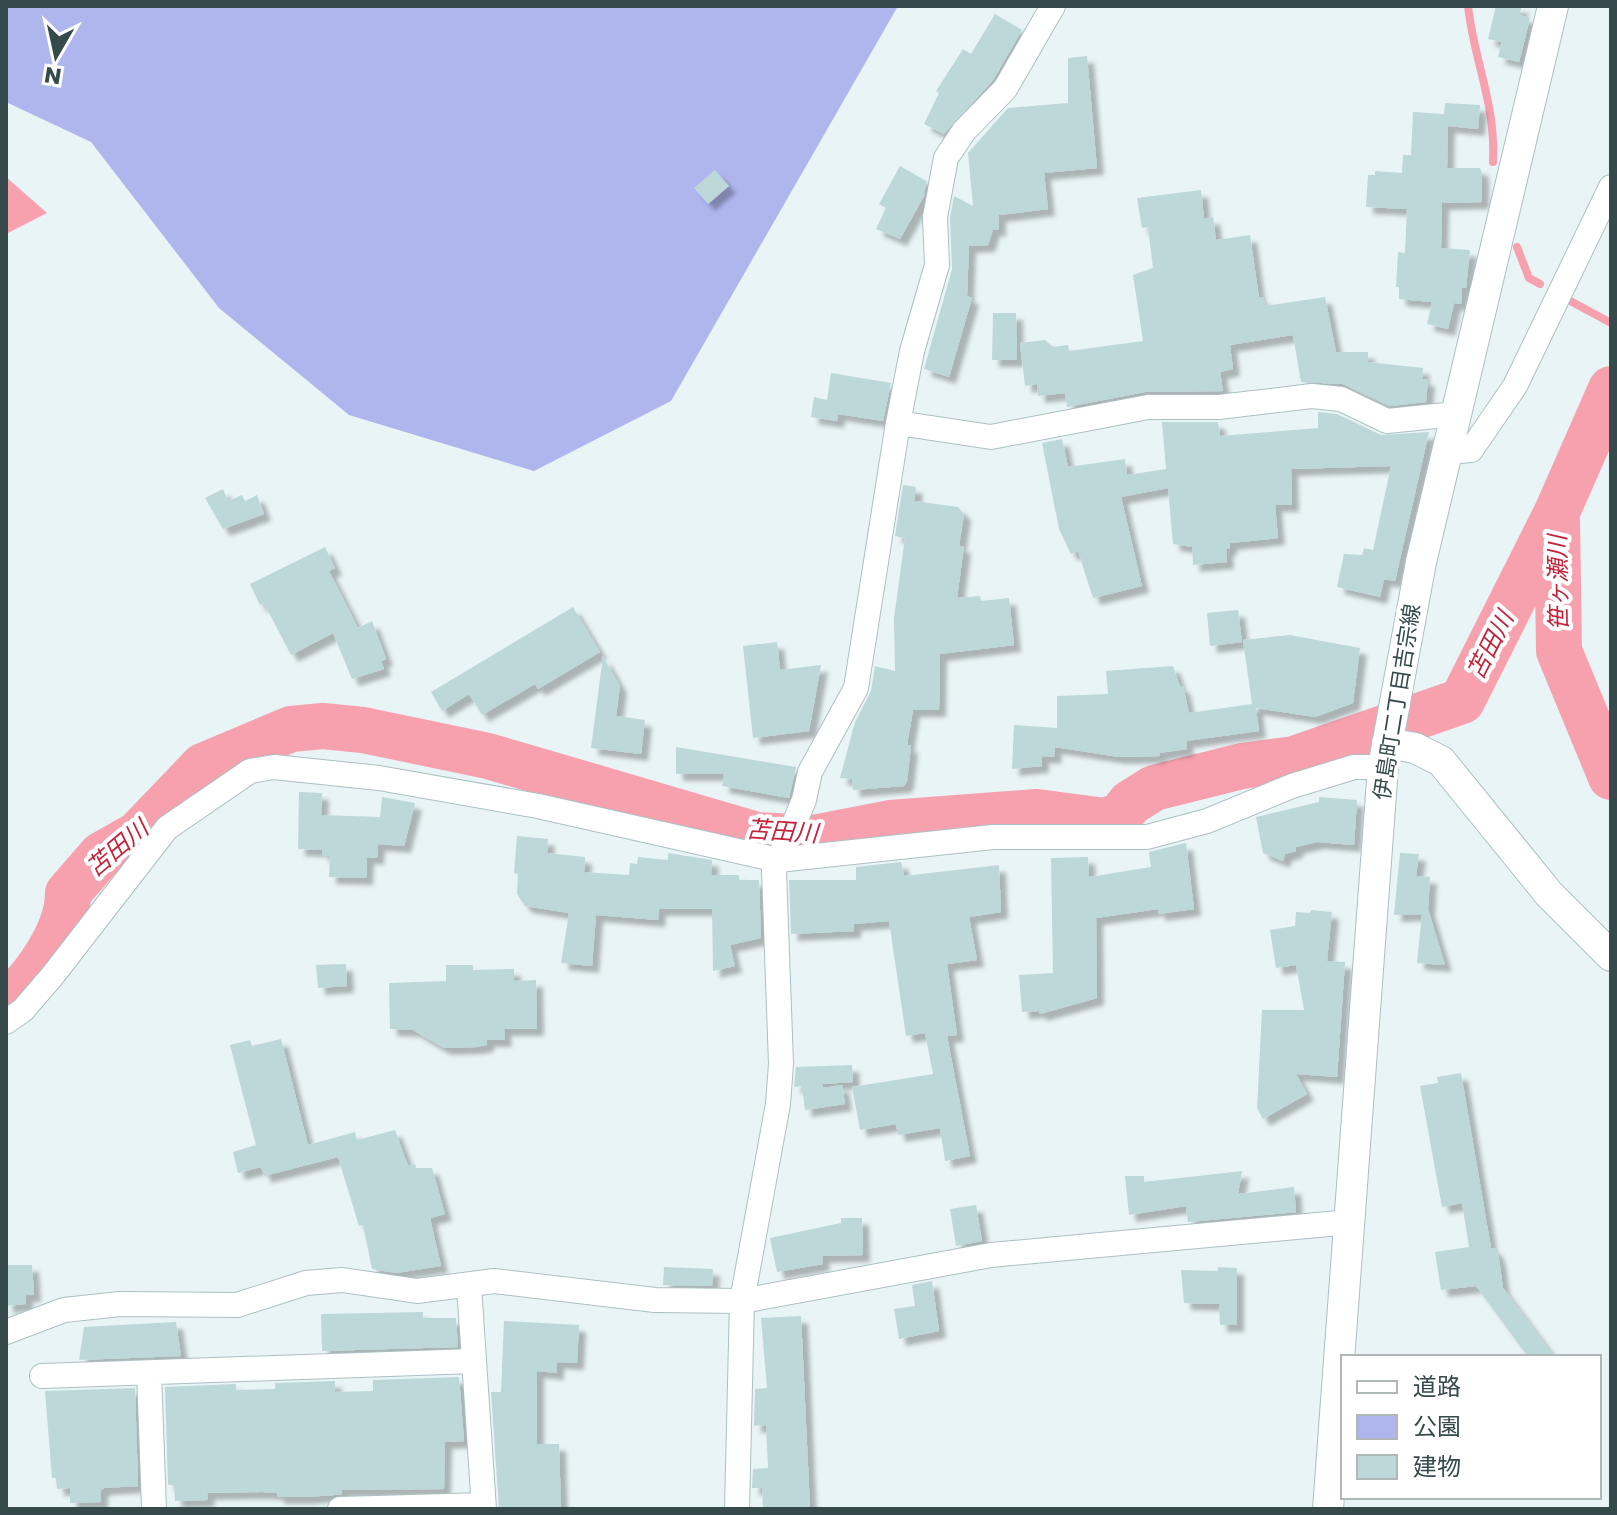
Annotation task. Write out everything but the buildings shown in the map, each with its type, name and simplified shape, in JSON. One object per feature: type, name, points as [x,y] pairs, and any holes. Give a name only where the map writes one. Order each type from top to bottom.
[{"type":"street","points":[[737,1509],[742,1301],[778,1104],[781,1064],[774,871],[799,813],[810,772],[856,688],[898,423],[912,351],[937,265],[935,217],[946,158],[964,131],[1005,89],[1053,6]]},
{"type":"street","name":"伊島町二丁目吉宗線","points":[[1328,1509],[1385,755],[1447,452],[1553,6]]},
{"type":"street","points":[[1447,452],[1471,450],[1515,386],[1611,187]]},
{"type":"street","points":[[898,423],[991,437],[1024,434],[1148,407],[1219,407],[1312,396],[1341,399],[1387,421],[1456,414]]},
{"type":"street","points":[[6,1022],[23,1010],[53,975],[167,828],[250,771],[274,767],[393,781],[538,806],[780,855],[993,837],[1147,837],[1207,821],[1292,786],[1415,748],[1441,761],[1549,894],[1611,956]]},
{"type":"street","points":[[6,1332],[64,1310],[120,1304],[237,1305],[306,1283],[342,1280],[417,1291],[494,1281],[655,1300],[742,1301],[991,1255],[1350,1222]]},
{"type":"street","points":[[340,1509],[484,1507],[469,1286]]},
{"type":"street","points":[[42,1376],[474,1361]]},
{"type":"street","points":[[149,1373],[154,1509]]},
{"type":"green space","points":[[6,6],[898,6],[671,401],[534,471],[349,415],[219,308],[91,142],[6,102]]},
{"type":"shaded area","points":[[6,177],[47,213],[6,234]]},
{"type":"waterway","points":[[1468,6],[1488,102],[1493,162]]},
{"type":"waterway","points":[[1517,247],[1529,278],[1540,284]]},
{"type":"waterway","points":[[1563,297],[1611,323]]},
{"type":"waterway","name":"苫田川","points":[[6,1002],[28,981],[48,953],[62,923],[68,893],[101,855],[138,834],[203,766],[291,729],[323,726],[363,730],[488,756],[757,835],[813,838],[890,823],[1037,812],[1105,821],[1121,815],[1130,803],[1154,788],[1242,766],[1294,759],[1462,701],[1557,512],[1611,389]]},
{"type":"waterway","name":"笹ヶ瀬川","points":[[1557,520],[1559,651],[1611,777]]}]
